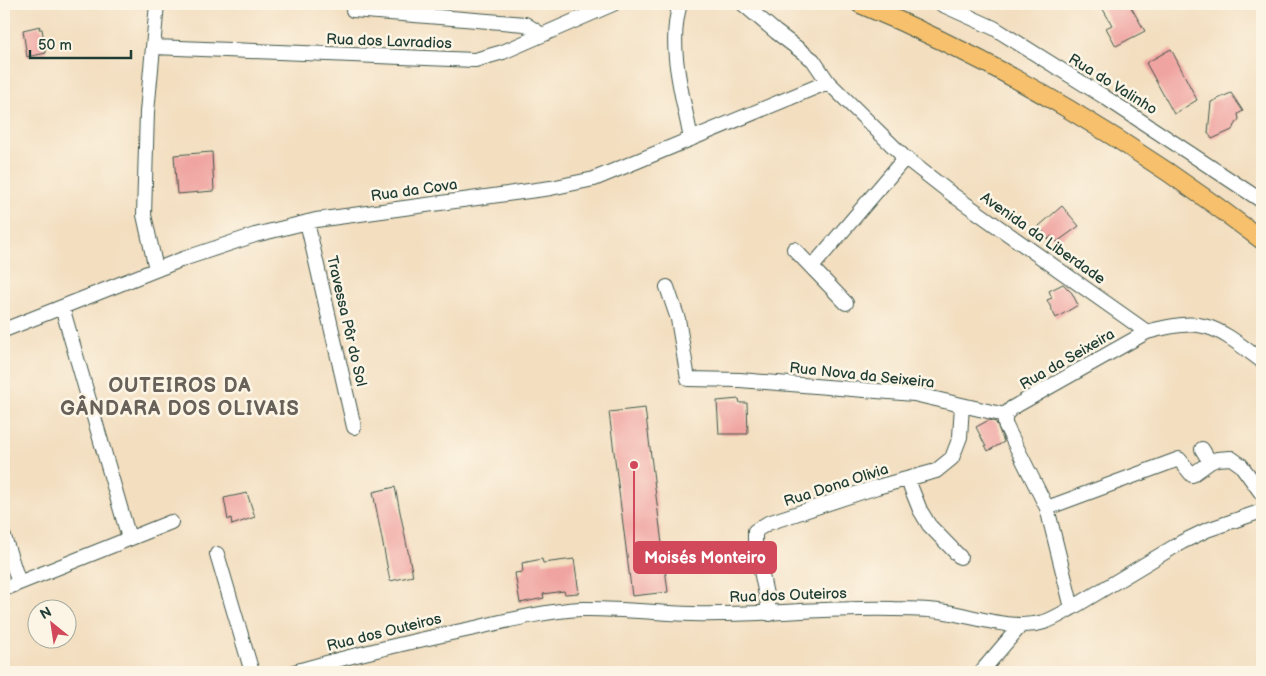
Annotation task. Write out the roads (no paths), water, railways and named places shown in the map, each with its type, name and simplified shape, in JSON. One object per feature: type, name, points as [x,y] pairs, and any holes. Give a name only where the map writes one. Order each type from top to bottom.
[{"type":"main road","points":[[860,4],[928,34],[1014,79],[1093,125],[1220,208],[1262,240]]},
{"type":"street","points":[[156,269],[144,215],[147,112],[157,4]]},
{"type":"street","name":"Rua dos Lavradios","points":[[154,47],[475,60],[503,52],[613,4]]},
{"type":"street","points":[[680,4],[676,19],[676,54],[691,139]]},
{"type":"street","name":"Avenida da Liberdade","points":[[743,4],[813,60],[828,82],[905,158],[953,195],[1147,332]]},
{"type":"street","name":"Rua do Valinho","points":[[941,4],[994,28],[1262,201]]},
{"type":"street","points":[[353,10],[525,24],[542,35]]},
{"type":"street","name":"Rua da Cova","points":[[4,330],[156,269],[255,235],[307,222],[551,188],[594,179],[828,82]]},
{"type":"street","points":[[812,267],[905,158]]},
{"type":"street","name":"Travessa Pôr do Sol","points":[[307,222],[354,428]]},
{"type":"street","points":[[794,249],[846,303]]},
{"type":"street","name":"Rua Nova da Seixeira","points":[[667,287],[678,319],[688,379],[740,380],[914,394],[1005,415]]},
{"type":"street","points":[[62,306],[129,538]]},
{"type":"street","points":[[1147,332],[1182,324],[1207,326],[1226,335],[1262,361]]},
{"type":"street","name":"Rua da Seixeira","points":[[1005,415],[1012,408],[1147,332]]},
{"type":"street","name":"Rua Dona Olivia","points":[[770,614],[755,542],[756,531],[759,527],[877,487],[936,471],[952,458],[960,437],[962,405]]},
{"type":"street","points":[[1005,415],[1005,424],[1047,508],[1072,608]]},
{"type":"street","points":[[1202,449],[1210,462]]},
{"type":"street","points":[[1047,508],[1179,458],[1192,475],[1217,458],[1231,458],[1241,465],[1262,494]]},
{"type":"street","points":[[908,480],[920,510],[929,525],[960,556]]},
{"type":"street","name":"Rua dos Outeiros","points":[[294,672],[362,652],[564,610],[597,609],[692,614],[770,614],[888,608],[948,612],[994,622],[1021,625],[1044,622],[1072,608],[1182,542],[1207,530],[1262,511]]},
{"type":"street","points":[[4,589],[171,522]]},
{"type":"street","points":[[4,537],[19,583]]},
{"type":"street","points":[[217,554],[252,672]]},
{"type":"street","points":[[981,672],[1021,625]]},
{"type":"place","name":"Moisés Monteiro","points":[[634,465]]},
{"type":"district","name":"OUTEIROS DA GÂNDARA DOS OLIVAIS","points":[[180,396]]}]
